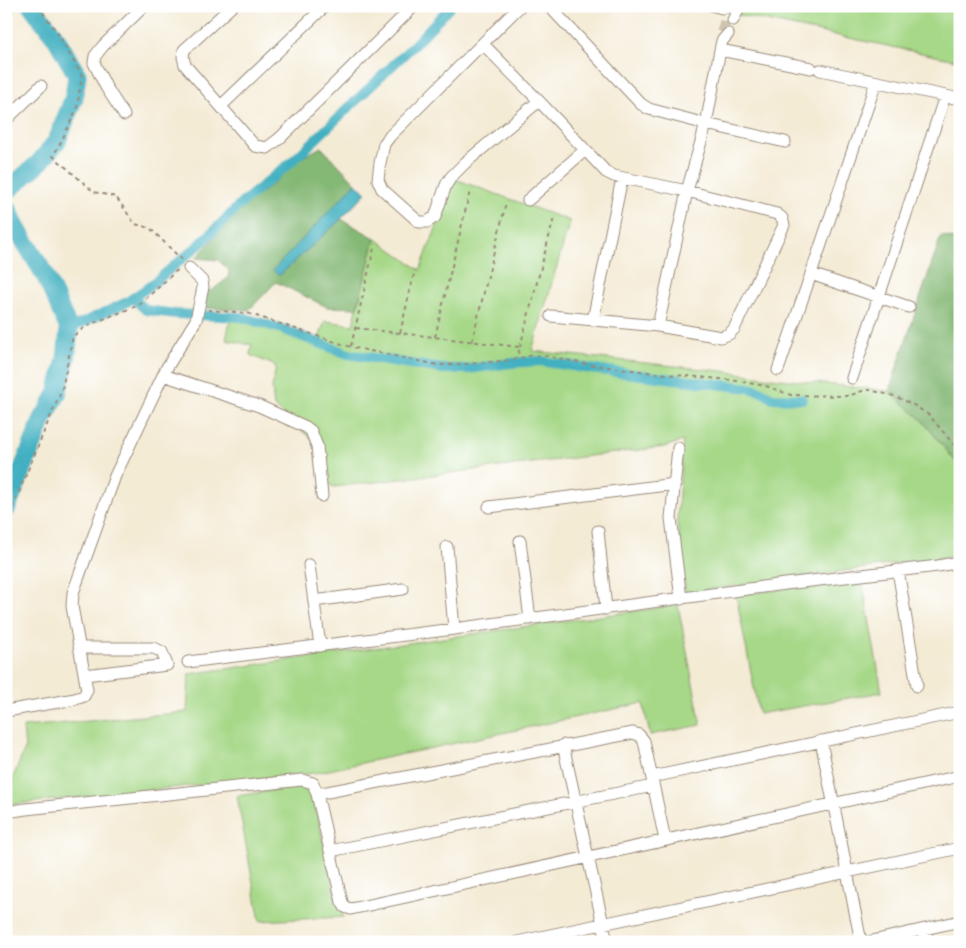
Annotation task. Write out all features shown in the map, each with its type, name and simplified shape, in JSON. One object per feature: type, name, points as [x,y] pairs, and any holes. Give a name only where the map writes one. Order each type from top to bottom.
[{"type":"street","points":[[124,115],[94,64],[95,56],[144,6]]},
{"type":"street","points":[[232,6],[184,50],[183,57],[185,65],[255,146],[267,148],[279,139],[414,6]]},
{"type":"street","points":[[221,106],[325,6]]},
{"type":"street","points":[[520,6],[390,136],[384,144],[380,163],[378,180],[382,189],[419,222],[427,222],[435,217],[446,185],[451,177],[539,101]]},
{"type":"street","points":[[549,6],[641,104],[649,109],[785,142]]},
{"type":"street","points":[[714,6],[722,8],[730,6]]},
{"type":"street","points":[[730,19],[737,12],[737,6]]},
{"type":"street","points":[[658,326],[687,191],[706,124],[723,39],[815,69],[960,99]]},
{"type":"street","points":[[483,44],[606,172],[622,178],[687,191],[777,214],[782,218],[784,225],[734,329],[729,334],[721,337],[658,326],[551,316]]},
{"type":"street","points":[[778,370],[876,82]]},
{"type":"street","points":[[6,118],[41,86]]},
{"type":"street","points":[[852,378],[945,96]]},
{"type":"street","points":[[528,200],[585,150]]},
{"type":"street","points":[[593,320],[622,178]]},
{"type":"street","points":[[6,711],[75,699],[84,696],[87,690],[72,606],[74,593],[115,476],[163,375],[199,314],[204,286],[202,281],[185,266]]},
{"type":"street","points":[[811,274],[909,307]]},
{"type":"street","points":[[163,375],[259,406],[306,427],[311,431],[317,446],[322,496]]},
{"type":"street","points":[[678,448],[671,518],[681,599]]},
{"type":"street","points":[[489,508],[675,484]]},
{"type":"street","points":[[598,531],[606,609]]},
{"type":"street","points":[[520,541],[530,619]]},
{"type":"street","points":[[447,547],[454,629]]},
{"type":"street","points":[[188,662],[960,562]]},
{"type":"street","points":[[309,565],[320,646]]},
{"type":"street","points":[[898,570],[917,686]]},
{"type":"street","points":[[314,601],[402,589]]},
{"type":"street","points":[[80,648],[154,648],[162,652],[168,665],[85,675]]},
{"type":"street","points":[[330,851],[575,801],[821,741],[960,712]]},
{"type":"street","points":[[317,794],[632,733],[639,735],[644,741],[665,840]]},
{"type":"street","points":[[821,741],[861,942]]},
{"type":"street","points":[[563,745],[606,942]]},
{"type":"street","points":[[6,812],[302,780],[313,783],[342,902],[351,909],[960,776]]},
{"type":"street","points":[[516,942],[960,848]]},
{"type":"street","points":[[868,942],[960,921]]},
{"type":"street","points":[[925,929],[928,942]]},
{"type":"path","points":[[6,522],[62,389],[74,336],[88,325],[139,305],[176,271],[185,266],[150,228],[136,224],[116,197],[94,192],[53,156],[77,108],[82,76],[58,34],[38,6]]},
{"type":"path","points":[[436,337],[470,191]]},
{"type":"path","points":[[472,342],[506,203]]},
{"type":"path","points":[[517,358],[554,218]]},
{"type":"path","points":[[351,347],[375,244]]},
{"type":"path","points":[[400,333],[415,270]]},
{"type":"path","points":[[199,314],[247,313],[351,347],[438,365],[512,360],[533,355],[654,373],[731,380],[766,386],[791,394],[851,396],[865,390],[882,392],[912,404],[929,414],[960,452]]},
{"type":"path","points":[[356,328],[520,347]]},
{"type":"green space","points":[[745,6],[960,6],[960,61],[738,15]]},
{"type":"green space","points":[[321,147],[356,183],[274,270],[279,275],[341,219],[375,238],[357,308],[327,307],[276,282],[249,310],[207,308],[203,306],[206,289],[211,291],[228,278],[229,270],[218,260],[196,258],[246,202],[266,190],[301,158]]},
{"type":"green space","points":[[455,179],[570,221],[532,351],[889,391],[922,420],[960,467],[960,555],[685,593],[677,520],[683,441],[664,447],[334,487],[326,483],[320,446],[274,407],[272,388],[276,366],[250,355],[252,345],[226,340],[231,315],[255,318],[318,341],[325,321],[353,325],[375,238],[420,270]]},
{"type":"green space","points":[[941,236],[960,240],[960,467],[922,420],[889,391]]},
{"type":"green space","points":[[862,579],[882,692],[759,714],[736,595]]},
{"type":"green space","points":[[678,605],[701,725],[650,735],[643,703],[315,773],[6,805],[6,783],[11,782],[25,749],[23,727],[187,712],[189,674]]},
{"type":"green space","points":[[304,786],[312,790],[337,904],[344,917],[260,921],[237,796]]},
{"type":"water","points":[[356,183],[366,193],[341,219],[279,276],[273,270]]},
{"type":"waterway","points":[[6,192],[40,162],[57,141],[74,97],[77,75],[56,38],[32,6]]},
{"type":"waterway","points":[[69,329],[127,302],[150,286],[199,245],[243,202],[296,158],[413,46],[451,6]]},
{"type":"waterway","points":[[6,205],[17,229],[45,275],[69,329],[66,359],[57,394],[43,419],[6,510]]},
{"type":"waterway","points":[[133,298],[146,310],[176,314],[241,317],[282,329],[348,354],[443,369],[468,369],[540,361],[749,388],[760,391],[772,398],[802,399]]},
{"type":"tunnel","points":[[722,32],[726,18]]}]
